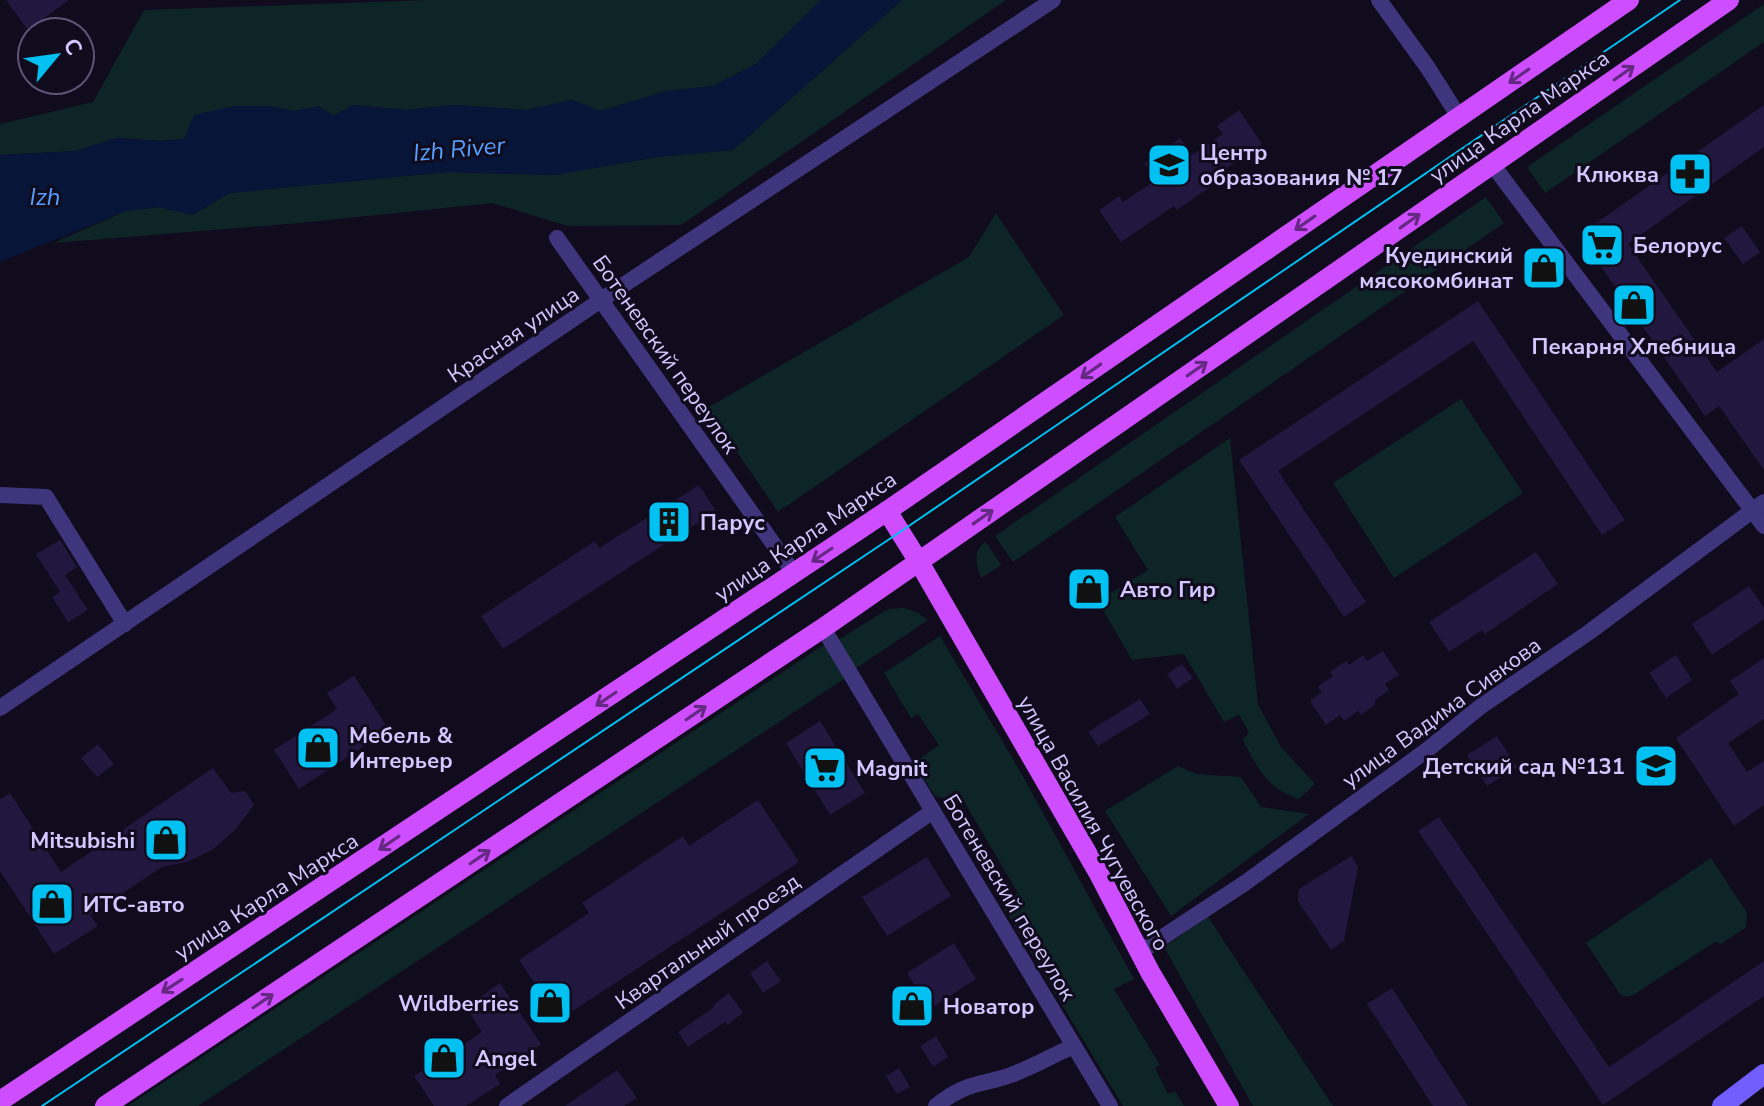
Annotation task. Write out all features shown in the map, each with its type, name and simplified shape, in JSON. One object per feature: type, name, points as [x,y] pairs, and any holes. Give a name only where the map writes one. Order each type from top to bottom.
[{"type":"main road","name":"улица Карла Маркса","points":[[0,1101],[887,511],[1629,0]]},
{"type":"main road","name":"улица Карла Маркса","points":[[105,1106],[823,628],[1729,0]]},
{"type":"main road","name":"улица Василия Чугуевского","points":[[887,511],[1098,872],[1140,952],[1229,1106]]},
{"type":"street","name":"Красная улица","points":[[0,708],[601,300],[1053,0]]},
{"type":"street","points":[[1379,0],[1459,117]]},
{"type":"street","points":[[1492,164],[1758,506],[1764,526]]},
{"type":"street","name":"Ботеневский переулок","points":[[557,238],[794,573]]},
{"type":"street","points":[[0,495],[46,497],[125,624]]},
{"type":"street","name":"улица Вадима Сивкова","points":[[1140,952],[1245,883],[1427,750],[1480,707],[1575,643],[1758,506]]},
{"type":"street","name":"Ботеневский переулок","points":[[823,628],[1110,1106]]},
{"type":"street","name":"Квартальный проезд","points":[[507,1106],[933,811]]},
{"type":"street","points":[[936,1106],[961,1089],[1009,1075],[1074,1046]]},
{"type":"street","points":[[1722,1106],[1764,1074]]},
{"type":"green space","points":[[429,0],[821,0],[756,64],[713,86],[667,91],[600,111],[572,100],[527,110],[455,105],[406,110],[353,105],[334,116],[318,106],[294,111],[268,106],[184,139],[117,138],[76,151],[0,155],[0,124],[93,102],[144,10]]},
{"type":"green space","points":[[902,0],[1006,0],[681,225],[568,226],[492,203],[300,223],[53,243],[126,211],[159,207],[193,215],[229,193],[448,172],[555,175],[656,157],[733,150]]},
{"type":"green space","points":[[1764,4],[1764,42],[1545,193],[1527,167]]},
{"type":"green space","points":[[1486,197],[1504,223],[1013,562],[995,536]]},
{"type":"green space","points":[[996,213],[1064,315],[778,512],[707,408],[969,257]]},
{"type":"green space","points":[[1461,399],[1523,493],[1394,578],[1333,483]]},
{"type":"green space","points":[[1230,438],[1258,705],[1281,747],[1315,784],[1299,799],[1278,789],[1264,776],[1243,740],[1249,732],[1239,715],[1224,722],[1184,654],[1132,660],[1098,601],[1148,570],[1115,517]]},
{"type":"green space","points":[[986,542],[1001,565],[981,578],[977,553]]},
{"type":"green space","points":[[904,608],[928,620],[855,669],[838,640],[888,609]]},
{"type":"green space","points":[[940,636],[1020,771],[1134,979],[1114,989],[1160,1065],[1155,1068],[1168,1094],[1175,1091],[1184,1106],[1123,1106],[1002,905],[1018,893],[965,803],[935,796],[914,763],[939,745],[918,714],[911,718],[884,673]]},
{"type":"green space","points":[[825,644],[847,677],[198,1106],[128,1106]]},
{"type":"green space","points":[[1178,766],[1196,774],[1241,777],[1261,807],[1309,814],[1171,916],[1105,811]]},
{"type":"green space","points":[[1711,858],[1747,913],[1746,927],[1721,944],[1715,942],[1633,995],[1627,997],[1620,994],[1586,943]]},
{"type":"green space","points":[[1208,917],[1333,1106],[1253,1106],[1164,947]]},
{"type":"water","name":"Izh","points":[[821,0],[902,0],[733,150],[656,157],[555,175],[448,172],[229,193],[193,215],[159,207],[126,211],[0,262],[0,155],[76,151],[117,138],[184,139],[194,115],[234,106],[268,106],[294,111],[318,106],[334,116],[353,105],[406,110],[455,105],[527,110],[572,100],[600,111],[667,91],[713,86],[756,64]]},
{"type":"building","points":[[6,0],[69,0],[47,16],[18,16]]},
{"type":"building","points":[[1764,105],[1764,147],[1628,244],[1717,372],[1764,339],[1764,470],[1719,406],[1705,416],[1579,235]]},
{"type":"building","points":[[1239,110],[1262,144],[1209,180],[1213,185],[1177,210],[1174,206],[1121,242],[1099,210],[1119,196],[1123,202],[1156,180],[1144,163],[1180,138],[1192,155],[1223,134],[1217,126]]},
{"type":"building","points":[[1742,226],[1760,252],[1743,264],[1724,238]]},
{"type":"building","name":"Куединский мясокомбинат","points":[[1545,254],[1558,272],[1544,282],[1531,264]]},
{"type":"building","points":[[1478,301],[1625,520],[1602,535],[1473,341],[1278,471],[1366,602],[1344,617],[1239,460]]},
{"type":"building","points":[[699,485],[716,511],[503,649],[481,616],[595,541],[599,548]]},
{"type":"building","points":[[60,540],[77,567],[65,575],[88,610],[68,622],[52,597],[60,592],[36,554]]},
{"type":"building","points":[[1536,552],[1558,584],[1485,634],[1482,630],[1449,652],[1429,622]]},
{"type":"building","points":[[1749,586],[1764,608],[1764,619],[1712,655],[1692,624]]},
{"type":"building","points":[[1383,651],[1399,675],[1385,684],[1389,690],[1361,715],[1358,711],[1344,721],[1340,715],[1326,725],[1310,701],[1322,692],[1318,686],[1333,676],[1330,672],[1346,661],[1349,665],[1363,655],[1367,661]]},
{"type":"building","points":[[1676,655],[1692,680],[1666,698],[1649,673]]},
{"type":"building","points":[[1764,658],[1764,719],[1728,743],[1747,772],[1764,761],[1764,805],[1734,826],[1676,738],[1739,694],[1730,681]]},
{"type":"building","points":[[1182,664],[1193,678],[1177,689],[1167,674]]},
{"type":"building","name":"Мебель & Интерьер","points":[[354,676],[389,730],[299,789],[274,750],[337,709],[327,693]]},
{"type":"building","points":[[1140,699],[1150,714],[1098,746],[1088,732]]},
{"type":"building","name":"Magnit","points":[[820,721],[865,793],[830,815],[786,743]]},
{"type":"building","points":[[1497,736],[1517,767],[1487,786],[1467,755]]},
{"type":"building","points":[[98,744],[114,764],[97,777],[81,758]]},
{"type":"building","points":[[213,768],[231,793],[245,791],[254,805],[235,830],[212,850],[187,862],[162,867],[90,915],[98,926],[54,954],[0,871],[0,799],[10,793],[61,872]]},
{"type":"building","points":[[758,800],[799,862],[559,1020],[519,960],[589,913],[582,903],[683,836],[689,846]]},
{"type":"building","points":[[1439,817],[1609,1067],[1764,961],[1764,996],[1603,1105],[1418,831]]},
{"type":"building","points":[[1351,856],[1358,867],[1344,941],[1331,950],[1298,901],[1299,889]]},
{"type":"building","points":[[927,857],[951,896],[887,936],[862,897]]},
{"type":"building","points":[[954,943],[976,979],[930,1009],[907,973]]},
{"type":"building","points":[[767,961],[781,981],[763,993],[750,973]]},
{"type":"building","points":[[500,983],[541,1044],[495,1075],[500,1084],[466,1106],[434,1106],[414,1076],[482,1032],[466,1007]]},
{"type":"building","points":[[1392,988],[1468,1106],[1433,1106],[1367,1004]]},
{"type":"building","points":[[729,993],[743,1013],[688,1047],[678,1032]]},
{"type":"building","points":[[936,1036],[948,1057],[933,1067],[920,1046]]},
{"type":"building","points":[[899,1068],[910,1087],[897,1094],[886,1076]]},
{"type":"building","points":[[617,1070],[637,1098],[624,1106],[565,1106]]},
{"type":"tram line","points":[[42,1106],[900,532],[1680,0]]},
{"type":"place","name":"Центр образования № 17","points":[[1169,165]]},
{"type":"place","name":"Клюква","points":[[1690,174]]},
{"type":"place","name":"Белорус","points":[[1602,245]]},
{"type":"place","name":"Куединский мясокомбинат","points":[[1544,268]]},
{"type":"place","name":"Пекарня Хлебница","points":[[1634,305]]},
{"type":"place","name":"Парус","points":[[669,522]]},
{"type":"place","name":"Авто Гир","points":[[1089,589]]},
{"type":"place","name":"Мебель & Интерьер","points":[[318,748]]},
{"type":"place","name":"Детский сад №131","points":[[1656,766]]},
{"type":"place","name":"Magnit","points":[[825,768]]},
{"type":"place","name":"Mitsubishi","points":[[166,840]]},
{"type":"place","name":"ИТС-авто","points":[[52,904]]},
{"type":"place","name":"Wildberries","points":[[550,1003]]},
{"type":"place","name":"Новатор","points":[[912,1006]]},
{"type":"place","name":"Angel","points":[[444,1058]]},
{"type":"water label","name":"Izh River","points":[[459,149]]}]
